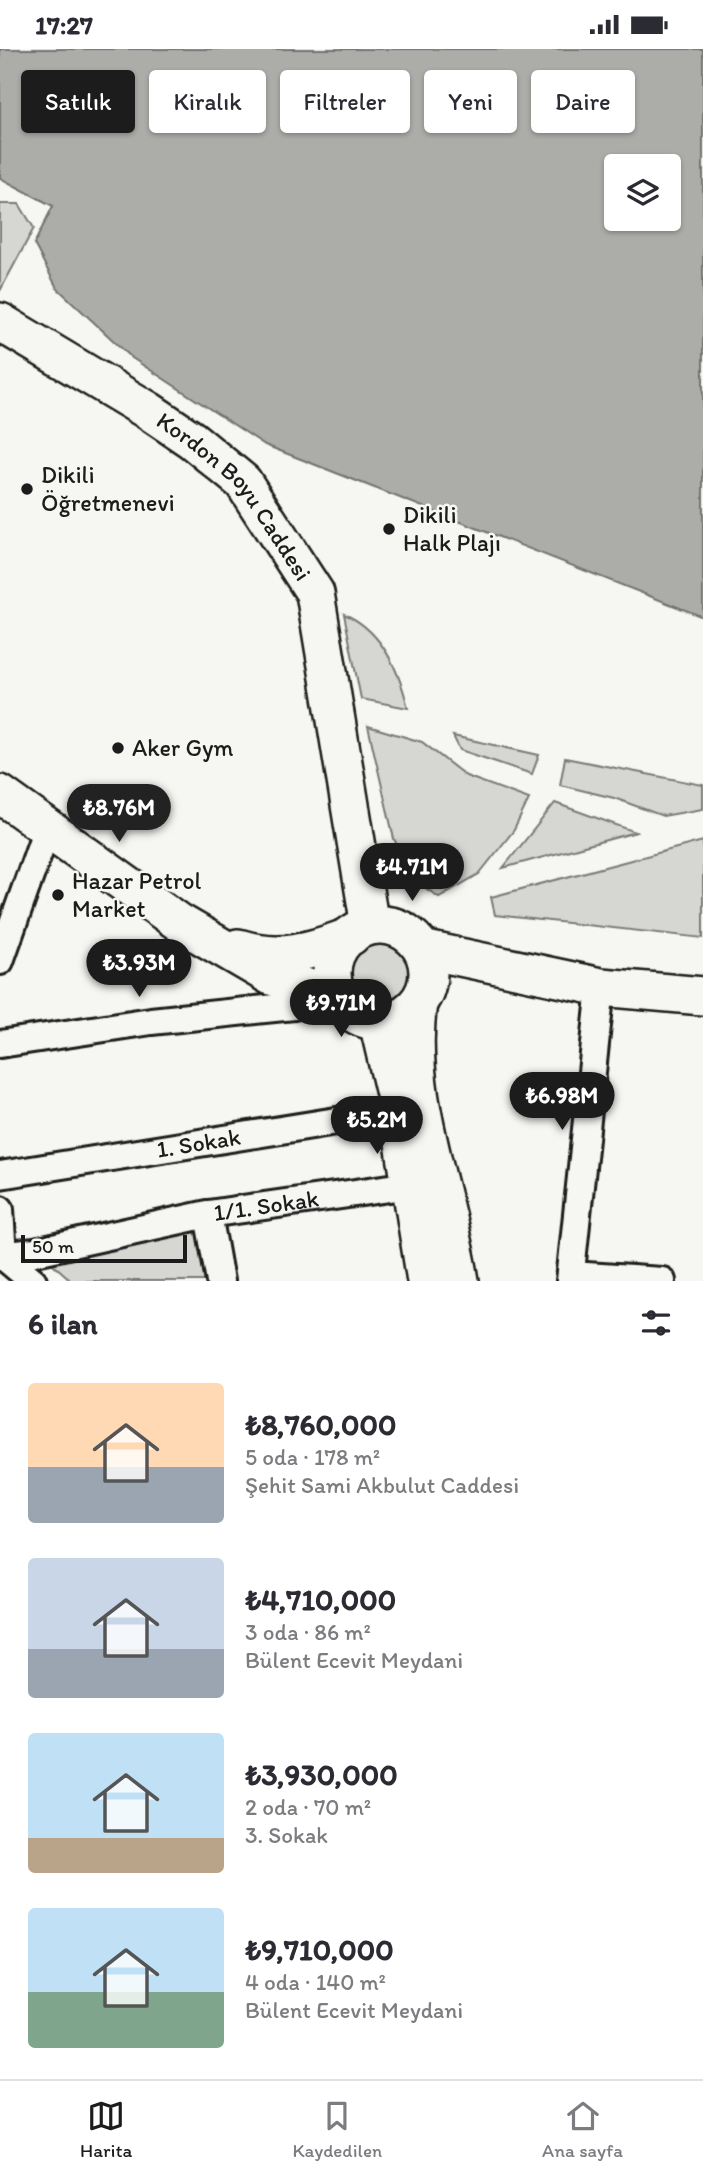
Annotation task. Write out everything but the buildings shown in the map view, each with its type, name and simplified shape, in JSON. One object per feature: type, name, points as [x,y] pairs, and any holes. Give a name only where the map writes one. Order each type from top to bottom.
[{"type":"main road","name":"Kordon Boyu Caddesi","points":[[0,321],[149,411],[192,440],[243,482],[315,593],[354,936]]},
{"type":"main road","points":[[0,794],[160,910],[271,977],[339,998]]},
{"type":"main road","points":[[210,940],[258,954],[281,955],[304,953],[354,936],[400,929],[423,978],[414,1035],[422,1105],[460,1281]]},
{"type":"main road","points":[[354,936],[333,972],[339,998],[349,1010],[378,1022],[400,1017],[423,978]]},
{"type":"main road","points":[[423,978],[587,984],[703,996]]},
{"type":"main road","points":[[378,1022],[398,1111],[426,1281]]},
{"type":"street","points":[[0,961],[5,923],[47,828]]},
{"type":"street","points":[[587,984],[571,1278],[662,1281]]},
{"type":"street","points":[[0,1044],[151,1021],[294,1006],[301,998],[303,988]]},
{"type":"street","name":"1. Sokak","points":[[0,1175],[398,1111]]},
{"type":"street","name":"1/1. Sokak","points":[[1,1256],[35,1252],[208,1214],[411,1185]]},
{"type":"street","points":[[0,1209],[1,1256],[33,1281]]},
{"type":"street","points":[[208,1214],[220,1281]]},
{"type":"shaded area","points":[[0,49],[703,49],[703,617],[265,445],[132,358],[57,288],[34,244],[53,206],[0,178]]},
{"type":"shaded area","points":[[0,204],[19,204],[34,228],[0,291]]},
{"type":"shaded area","points":[[344,614],[369,630],[379,641],[394,666],[408,708],[361,699]]},
{"type":"shaded area","points":[[368,726],[422,742],[466,776],[529,799],[514,830],[479,874],[439,897],[415,881],[394,839]]},
{"type":"shaded area","points":[[453,736],[539,755],[532,774],[460,750]]},
{"type":"shaded area","points":[[565,758],[703,785],[703,809],[663,816],[614,798],[560,785]]},
{"type":"shaded area","points":[[555,803],[636,832],[503,868]]},
{"type":"shaded area","points":[[703,841],[703,938],[495,915],[491,897]]},
{"type":"shaded area","points":[[381,938],[393,940],[403,947],[410,957],[410,981],[403,991],[393,998],[381,1000],[369,998],[359,991],[352,981],[350,969],[352,957],[359,947],[369,940]]},
{"type":"shaded area","points":[[201,1231],[206,1281],[72,1281],[46,1258]]},
{"type":"place","name":"Dikili Öğretmenevi","points":[[27,489]]},
{"type":"place","name":"Dikili Halk Plajı","points":[[389,529]]},
{"type":"place","name":"Aker Gym","points":[[118,748]]},
{"type":"place","name":"Hazar Petrol Market","points":[[58,895]]}]
